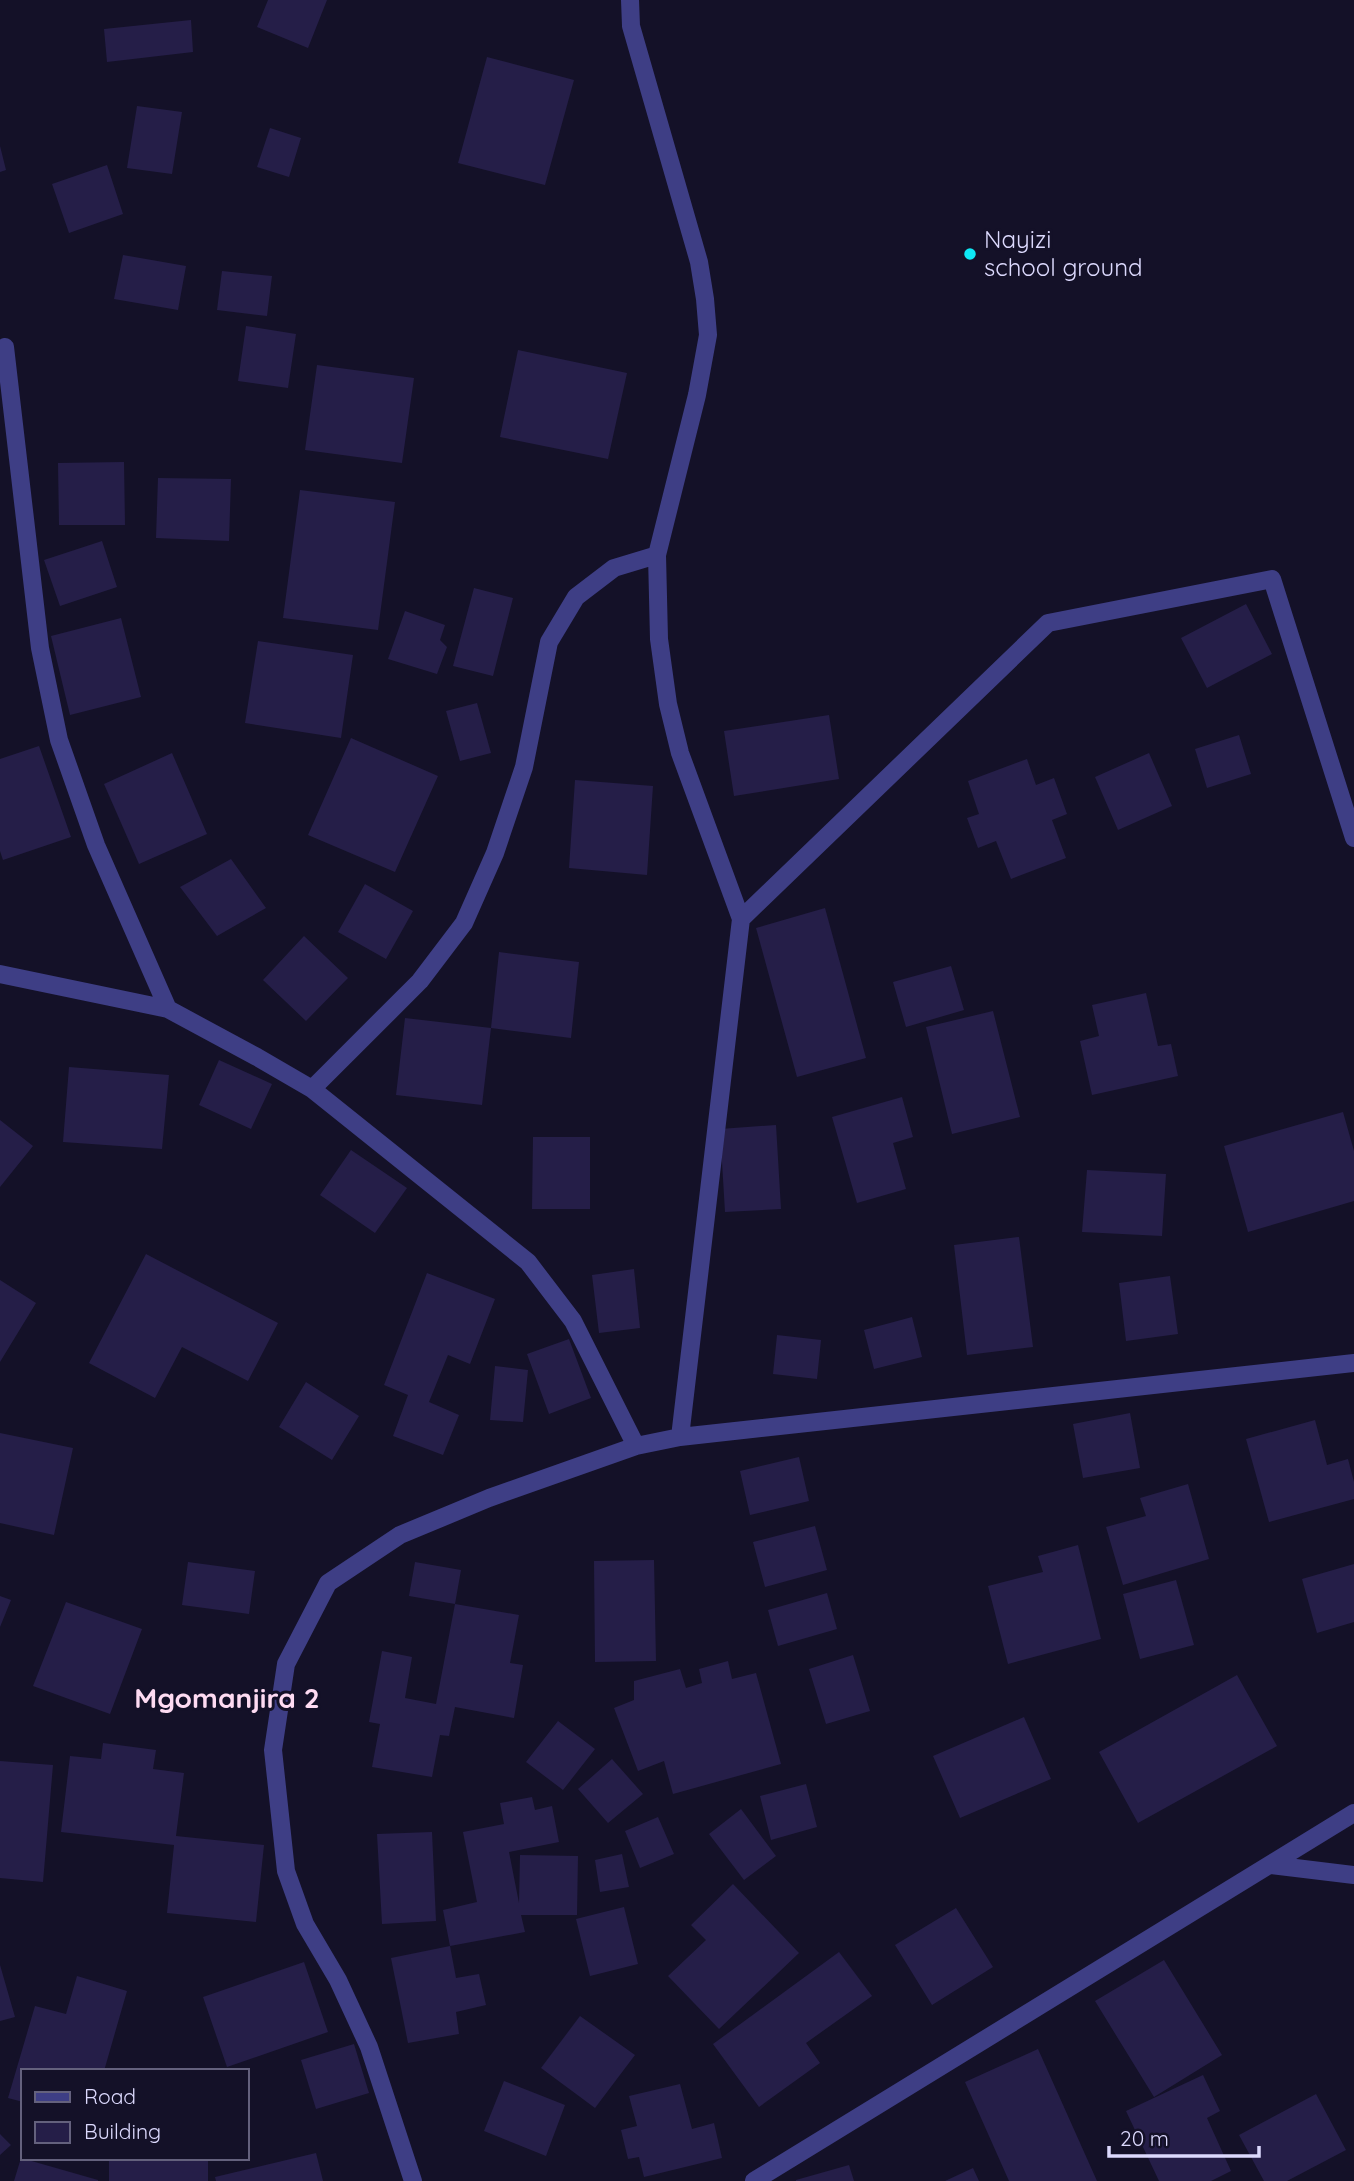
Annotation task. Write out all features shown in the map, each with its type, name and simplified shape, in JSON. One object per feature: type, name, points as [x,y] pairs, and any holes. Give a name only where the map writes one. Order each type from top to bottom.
[{"type":"street","points":[[630,0],[631,26],[699,262],[708,335],[697,395],[657,555],[659,639],[668,704],[680,753],[741,919],[680,1437]]},
{"type":"street","points":[[5,347],[40,648],[59,740],[96,845],[168,1009]]},
{"type":"street","points":[[312,1089],[420,981],[464,923],[495,853],[524,767],[549,642],[576,597],[614,568],[657,555]]},
{"type":"street","points":[[741,919],[1048,623],[1272,579],[1354,838]]},
{"type":"street","points":[[0,974],[168,1009],[257,1056],[312,1089],[528,1262],[573,1321],[636,1446]]},
{"type":"street","points":[[413,2181],[369,2047],[338,1980],[305,1924],[286,1871],[273,1750],[286,1664],[328,1583],[400,1535],[489,1498],[636,1446],[680,1437],[1354,1363]]},
{"type":"street","points":[[754,2181],[1354,1813]]},
{"type":"street","points":[[1271,1865],[1354,1875]]},
{"type":"building","points":[[268,0],[327,0],[308,48],[257,27]]},
{"type":"building","points":[[191,20],[193,52],[107,62],[104,29]]},
{"type":"building","points":[[487,57],[574,80],[545,185],[458,163]]},
{"type":"building","points":[[137,106],[182,112],[172,174],[127,168]]},
{"type":"building","points":[[270,128],[301,138],[289,177],[257,167]]},
{"type":"building","points":[[0,146],[6,170],[0,172]]},
{"type":"building","points":[[107,165],[123,214],[69,233],[52,184]]},
{"type":"building","points":[[123,255],[186,266],[178,310],[114,299]]},
{"type":"building","points":[[222,271],[272,276],[267,316],[217,310]]},
{"type":"building","points":[[246,326],[296,334],[288,388],[238,381]]},
{"type":"building","points":[[518,350],[627,373],[608,459],[500,437]]},
{"type":"building","points":[[317,365],[414,378],[402,463],[305,450]]},
{"type":"building","points":[[124,462],[125,525],[59,525],[58,463]]},
{"type":"building","points":[[158,478],[231,479],[229,541],[156,538]]},
{"type":"building","points":[[300,490],[395,502],[378,630],[283,618]]},
{"type":"building","points":[[102,541],[117,587],[60,606],[44,560]]},
{"type":"building","points":[[474,588],[513,598],[493,676],[453,666]]},
{"type":"building","points":[[1246,604],[1272,654],[1207,688],[1181,638]]},
{"type":"building","points":[[405,611],[445,625],[440,640],[447,647],[437,674],[388,659]]},
{"type":"building","points":[[121,618],[141,697],[70,715],[51,636]]},
{"type":"building","points":[[258,641],[353,655],[341,738],[245,723]]},
{"type":"building","points":[[477,703],[491,753],[460,761],[446,711]]},
{"type":"building","points":[[829,715],[839,779],[734,796],[724,731]]},
{"type":"building","points":[[1239,735],[1251,774],[1207,788],[1195,749]]},
{"type":"building","points":[[351,738],[438,776],[395,872],[308,835]]},
{"type":"building","points":[[39,746],[71,837],[3,860],[0,851],[0,759]]},
{"type":"building","points":[[172,753],[207,834],[139,864],[104,784]]},
{"type":"building","points":[[1149,753],[1172,806],[1118,830],[1095,777]]},
{"type":"building","points":[[1027,759],[1036,785],[1054,778],[1067,814],[1052,820],[1066,858],[1011,879],[996,841],[978,848],[967,818],[979,814],[968,781]]},
{"type":"building","points":[[575,780],[653,786],[647,875],[569,868]]},
{"type":"building","points":[[231,859],[266,908],[217,936],[180,887]]},
{"type":"building","points":[[365,884],[413,911],[386,959],[338,932]]},
{"type":"building","points":[[825,908],[866,1058],[797,1077],[756,928]]},
{"type":"building","points":[[304,936],[348,978],[306,1021],[263,980]]},
{"type":"building","points":[[499,952],[579,962],[571,1038],[491,1028]]},
{"type":"building","points":[[951,966],[964,1010],[906,1027],[893,982]]},
{"type":"building","points":[[1146,993],[1158,1046],[1171,1044],[1178,1076],[1092,1095],[1080,1041],[1099,1036],[1092,1005]]},
{"type":"building","points":[[993,1011],[1020,1117],[952,1134],[926,1027]]},
{"type":"building","points":[[405,1018],[491,1028],[482,1105],[396,1095]]},
{"type":"building","points":[[219,1060],[272,1084],[251,1129],[199,1105]]},
{"type":"building","points":[[69,1067],[169,1075],[162,1149],[63,1142]]},
{"type":"building","points":[[902,1097],[913,1137],[893,1143],[906,1189],[857,1203],[832,1117]]},
{"type":"building","points":[[1343,1112],[1354,1151],[1354,1201],[1248,1232],[1224,1146]]},
{"type":"building","points":[[0,1120],[33,1146],[0,1187]]},
{"type":"building","points":[[776,1125],[781,1209],[725,1212],[720,1129]]},
{"type":"building","points":[[533,1137],[590,1137],[590,1209],[532,1209]]},
{"type":"building","points":[[351,1150],[407,1188],[375,1233],[320,1195]]},
{"type":"building","points":[[1087,1170],[1166,1174],[1162,1236],[1082,1232]]},
{"type":"building","points":[[1019,1237],[1033,1347],[967,1355],[954,1245]]},
{"type":"building","points":[[146,1254],[278,1323],[248,1381],[182,1347],[155,1398],[89,1363]]},
{"type":"building","points":[[634,1269],[640,1328],[599,1333],[592,1275]]},
{"type":"building","points":[[427,1273],[495,1299],[470,1364],[448,1355],[429,1402],[459,1415],[443,1455],[393,1436],[408,1395],[384,1385]]},
{"type":"building","points":[[1170,1276],[1178,1334],[1126,1341],[1119,1283]]},
{"type":"building","points":[[0,1280],[36,1303],[0,1362]]},
{"type":"building","points":[[912,1317],[922,1357],[874,1369],[864,1330]]},
{"type":"building","points":[[777,1335],[821,1340],[817,1379],[773,1374]]},
{"type":"building","points":[[569,1339],[591,1398],[549,1414],[527,1354]]},
{"type":"building","points":[[495,1366],[528,1370],[523,1422],[490,1420]]},
{"type":"building","points":[[306,1382],[359,1416],[332,1460],[279,1427]]},
{"type":"building","points":[[1130,1413],[1140,1468],[1083,1478],[1073,1424]]},
{"type":"building","points":[[1315,1420],[1327,1465],[1348,1459],[1354,1482],[1354,1499],[1269,1522],[1246,1439]]},
{"type":"building","points":[[0,1433],[73,1448],[54,1535],[0,1523]]},
{"type":"building","points":[[799,1457],[809,1501],[750,1515],[740,1471]]},
{"type":"building","points":[[1188,1484],[1209,1559],[1123,1585],[1106,1527],[1146,1516],[1140,1498]]},
{"type":"building","points":[[815,1526],[827,1570],[765,1587],[753,1542]]},
{"type":"building","points":[[1078,1545],[1101,1639],[1008,1664],[988,1586],[1043,1572],[1038,1556]]},
{"type":"building","points":[[654,1560],[656,1661],[595,1662],[594,1561]]},
{"type":"building","points":[[188,1562],[255,1571],[249,1614],[182,1605]]},
{"type":"building","points":[[415,1562],[461,1570],[455,1604],[409,1596]]},
{"type":"building","points":[[1354,1564],[1354,1622],[1317,1633],[1302,1579]]},
{"type":"building","points":[[1176,1580],[1194,1645],[1140,1659],[1123,1594]]},
{"type":"building","points":[[827,1593],[837,1629],[778,1646],[768,1610]]},
{"type":"building","points":[[0,1596],[11,1600],[0,1627]]},
{"type":"building","points":[[66,1602],[142,1629],[110,1714],[33,1686]]},
{"type":"building","points":[[455,1604],[519,1615],[510,1663],[523,1665],[514,1718],[455,1707],[449,1736],[440,1735],[432,1777],[372,1767],[380,1724],[369,1722],[382,1651],[412,1657],[405,1698],[436,1704]]},
{"type":"building","points":[[853,1655],[870,1711],[826,1724],[809,1669]]},
{"type":"building","points":[[728,1661],[732,1679],[756,1673],[781,1764],[673,1794],[664,1761],[638,1771],[614,1708],[634,1700],[634,1681],[680,1669],[686,1688],[702,1683],[699,1669]]},
{"type":"building","points":[[1237,1675],[1277,1746],[1138,1823],[1099,1752]]},
{"type":"building","points":[[1024,1717],[1051,1779],[960,1818],[933,1756]]},
{"type":"building","points":[[558,1721],[595,1749],[563,1790],[526,1762]]},
{"type":"building","points":[[103,1743],[156,1750],[153,1769],[184,1773],[176,1836],[264,1845],[256,1922],[167,1913],[174,1845],[61,1832],[70,1756],[101,1759]]},
{"type":"building","points":[[612,1759],[643,1794],[608,1823],[578,1789]]},
{"type":"building","points":[[0,1761],[53,1765],[43,1882],[0,1878]]},
{"type":"building","points":[[806,1784],[817,1827],[771,1840],[760,1796]]},
{"type":"building","points":[[532,1797],[535,1810],[552,1806],[559,1842],[509,1852],[519,1903],[520,1855],[578,1856],[577,1915],[521,1915],[525,1932],[450,1946],[443,1910],[477,1902],[463,1832],[504,1824],[500,1803]]},
{"type":"building","points":[[741,1809],[776,1856],[744,1880],[709,1834]]},
{"type":"building","points":[[658,1817],[674,1854],[640,1868],[625,1831]]},
{"type":"building","points":[[432,1832],[436,1921],[382,1924],[377,1834]]},
{"type":"building","points":[[622,1854],[629,1887],[600,1892],[595,1860]]},
{"type":"building","points":[[733,1884],[799,1953],[719,2029],[668,1976],[706,1940],[691,1925]]},
{"type":"building","points":[[624,1907],[638,1964],[590,1976],[576,1919]]},
{"type":"building","points":[[956,1908],[993,1967],[932,2005],[895,1945]]},
{"type":"building","points":[[450,1946],[456,1978],[479,1974],[486,2005],[456,2012],[459,2034],[408,2043],[391,1958]]},
{"type":"building","points":[[839,1952],[872,1996],[806,2043],[820,2063],[759,2107],[713,2044]]},
{"type":"building","points":[[1164,1960],[1222,2055],[1154,2097],[1095,2001]]},
{"type":"building","points":[[304,1962],[328,2032],[227,2067],[203,1997]]},
{"type":"building","points":[[0,1965],[15,2017],[0,2021]]},
{"type":"building","points":[[77,1976],[127,1991],[105,2069],[21,2069],[21,2101],[8,2098],[35,2006],[66,2014]]},
{"type":"building","points":[[580,2016],[635,2055],[595,2108],[541,2068]]},
{"type":"building","points":[[354,2044],[369,2093],[316,2109],[301,2060]]},
{"type":"building","points":[[1038,2049],[1097,2181],[1009,2181],[965,2082]]},
{"type":"building","points":[[1203,2075],[1220,2111],[1207,2118],[1231,2171],[1211,2181],[1159,2181],[1126,2111]]},
{"type":"building","points":[[504,2081],[565,2105],[546,2156],[484,2131]]},
{"type":"building","points":[[680,2084],[692,2129],[714,2123],[722,2158],[644,2177],[639,2157],[628,2159],[621,2130],[637,2126],[629,2096]]},
{"type":"building","points":[[1316,2094],[1346,2150],[1287,2181],[1264,2181],[1239,2135]]},
{"type":"building","points":[[0,2134],[11,2145],[0,2155]]},
{"type":"building","points":[[316,2153],[323,2181],[216,2181],[215,2177]]},
{"type":"building","points":[[21,2158],[98,2180],[98,2181],[14,2181]]},
{"type":"building","points":[[109,2160],[208,2160],[208,2181],[109,2181]]},
{"type":"building","points":[[849,2165],[854,2181],[796,2181],[796,2180]]},
{"type":"building","points":[[973,2168],[979,2181],[945,2181]]},
{"type":"place","name":"Nayizi school ground","points":[[970,254]]},
{"type":"district","name":"Mgomanjira 2","points":[[227,1698]]}]
